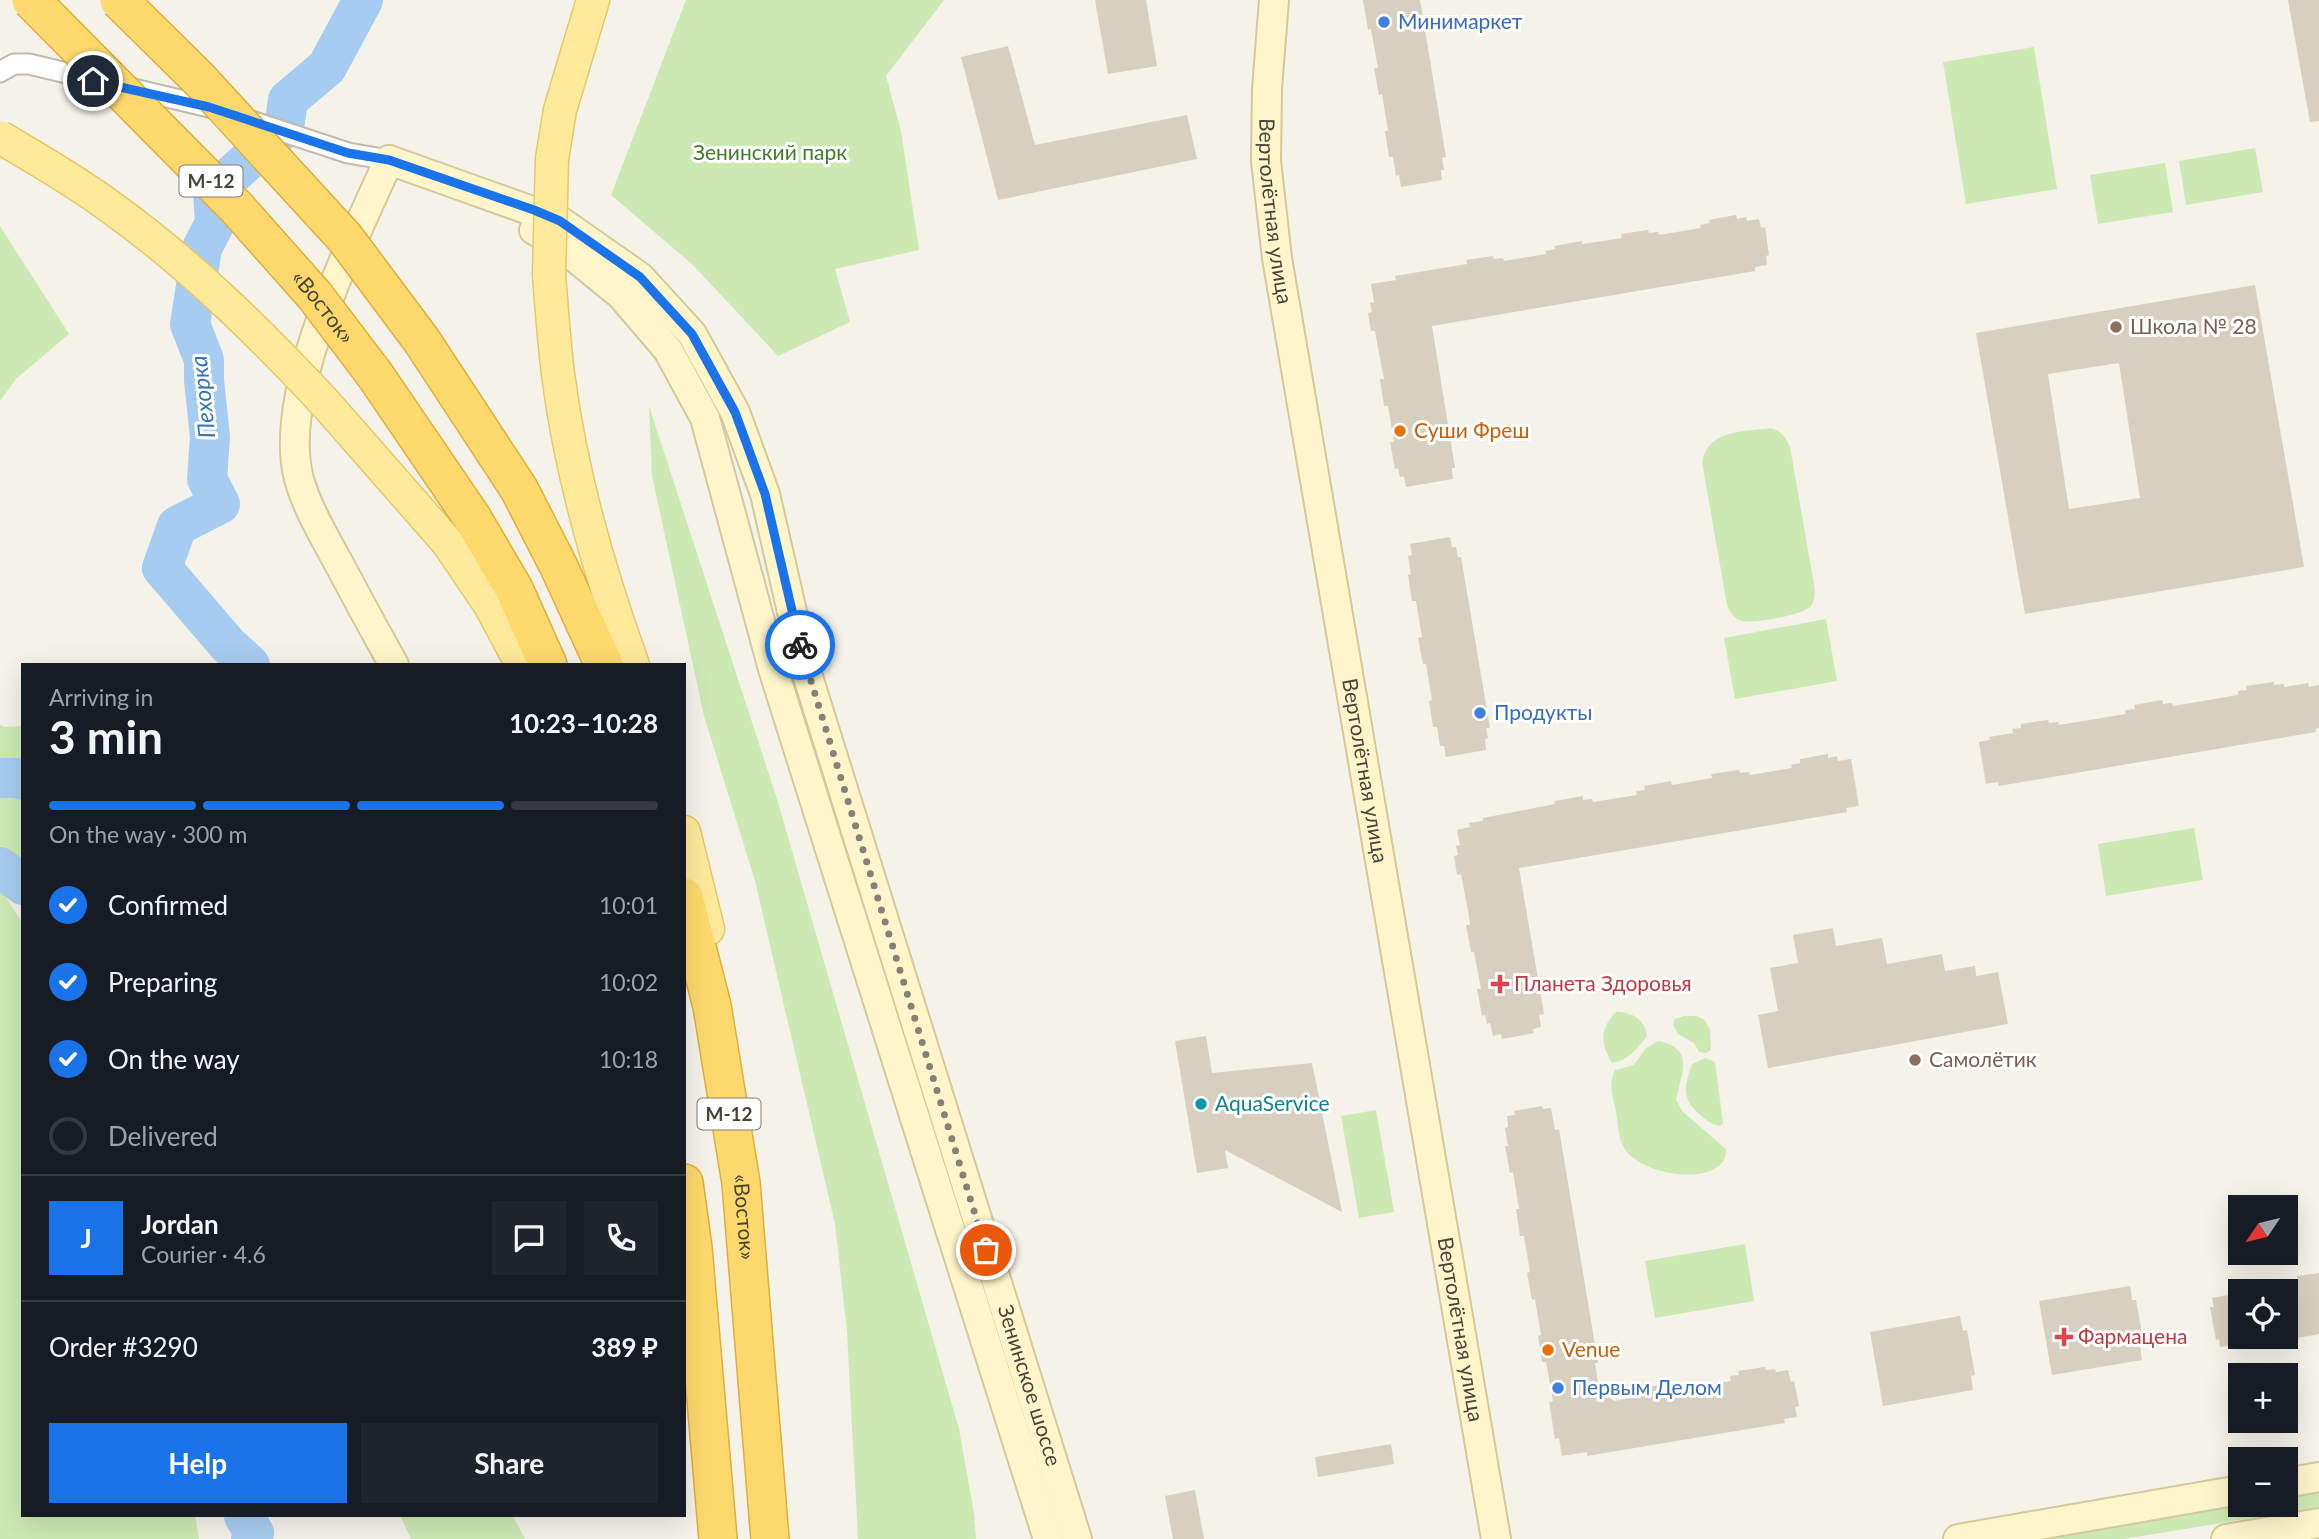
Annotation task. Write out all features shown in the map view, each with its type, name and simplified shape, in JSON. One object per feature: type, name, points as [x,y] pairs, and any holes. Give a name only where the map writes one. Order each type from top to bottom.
[{"type":"highway","name":"«Восток»","points":[[31,0],[237,208],[315,296],[374,375],[473,519],[514,589],[547,663]]},
{"type":"highway","name":"М-12","points":[[119,0],[200,80],[337,229],[422,341],[519,489],[603,663]]},
{"type":"highway","name":"«Восток»","points":[[686,905],[712,1006],[741,1183],[770,1539]]},
{"type":"highway","points":[[686,1197],[693,1248],[718,1539]]},
{"type":"main road","points":[[593,0],[560,110],[552,159],[549,275],[559,382],[574,465],[611,603],[632,663]]},
{"type":"main road","name":"Вертолётная улица","points":[[1274,0],[1267,89],[1266,161],[1277,258],[1496,1539]]},
{"type":"main road","points":[[0,137],[104,202],[160,244],[267,341],[448,543],[490,605],[521,663]]},
{"type":"main road","points":[[393,663],[318,526],[299,479],[294,436],[299,399],[326,310],[389,160],[435,185],[500,213],[556,242],[589,268],[621,295],[668,349],[705,418],[773,669],[1048,1539]]},
{"type":"main road","name":"Зенинское шоссе","points":[[389,160],[560,221],[640,277],[692,334],[735,412],[765,494],[804,664],[1077,1539]]},
{"type":"main road","points":[[686,839],[722,992],[741,1183]]},
{"type":"main road","points":[[686,1320],[705,1396]]},
{"type":"main road","points":[[2298,1481],[2319,1477]]},
{"type":"main road","points":[[1958,1539],[2228,1492]]},
{"type":"main road","points":[[2225,1539],[2319,1523]]},
{"type":"street","points":[[0,72],[14,64],[29,64],[209,107],[348,153],[389,160]]},
{"type":"green space","name":"Зенинский парк","points":[[686,0],[944,0],[886,76],[901,131],[919,250],[835,269],[850,322],[778,356],[693,265],[611,195]]},
{"type":"green space","points":[[2034,47],[2057,189],[1966,204],[1943,62]]},
{"type":"green space","points":[[2255,148],[2263,192],[2186,205],[2179,161]]},
{"type":"green space","points":[[2165,163],[2173,212],[2098,224],[2090,175]]},
{"type":"green space","points":[[0,226],[69,334],[16,379],[0,401]]},
{"type":"green space","points":[[649,406],[777,799],[959,1429],[976,1539],[858,1539],[847,1332],[835,1224],[755,881],[704,716],[652,476]]},
{"type":"green space","points":[[1771,428],[1783,435],[1790,447],[1815,590],[1811,606],[1799,613],[1748,622],[1737,619],[1727,605],[1702,462],[1706,451],[1719,438],[1739,432]]},
{"type":"green space","points":[[1826,619],[1837,681],[1735,699],[1724,638]]},
{"type":"green space","points":[[0,725],[21,726],[21,861],[2,891],[21,921],[21,1517],[195,1517],[199,1539],[0,1539]]},
{"type":"green space","points":[[2194,828],[2203,880],[2106,896],[2098,844]]},
{"type":"green space","points":[[1616,1012],[1627,1013],[1641,1021],[1647,1036],[1627,1057],[1612,1063],[1605,1049],[1604,1036],[1607,1024]]},
{"type":"green space","points":[[1697,1016],[1705,1020],[1710,1030],[1711,1050],[1706,1053],[1699,1052],[1694,1043],[1678,1034],[1673,1025],[1675,1019]]},
{"type":"green space","points":[[1658,1041],[1670,1044],[1682,1055],[1683,1071],[1676,1099],[1682,1111],[1726,1149],[1723,1162],[1713,1170],[1698,1174],[1662,1171],[1644,1165],[1631,1156],[1622,1144],[1612,1091],[1613,1075],[1615,1070],[1634,1065],[1646,1048]]},
{"type":"green space","points":[[1705,1058],[1715,1062],[1723,1123],[1720,1126],[1700,1115],[1687,1098],[1687,1079],[1692,1064]]},
{"type":"green space","points":[[1376,1110],[1394,1212],[1359,1218],[1341,1116]]},
{"type":"green space","points":[[1745,1244],[1754,1301],[1655,1318],[1645,1261]]},
{"type":"green space","points":[[2319,1492],[2319,1507],[2298,1510],[2298,1496]]},
{"type":"green space","points":[[2228,1508],[2228,1517],[2258,1517],[2124,1539],[2046,1539]]},
{"type":"green space","points":[[400,1517],[514,1517],[525,1539],[411,1539]]},
{"type":"building","points":[[1095,0],[1146,0],[1157,66],[1108,74]]},
{"type":"building","points":[[1363,0],[1420,0],[1446,157],[1442,158],[1442,180],[1401,187],[1399,175],[1396,176],[1393,157],[1389,157],[1382,94],[1379,95],[1374,68],[1378,68]]},
{"type":"building","points":[[2288,0],[2319,0],[2319,121],[2310,122]]},
{"type":"building","points":[[1008,46],[1035,145],[1187,115],[1197,159],[998,200],[961,57]]},
{"type":"building","points":[[1736,215],[1737,219],[1746,217],[1747,221],[1759,219],[1761,228],[1765,227],[1769,255],[1766,256],[1767,265],[1755,267],[1755,271],[1432,326],[1455,468],[1452,468],[1453,479],[1406,487],[1404,476],[1400,477],[1398,468],[1395,469],[1390,442],[1394,442],[1380,379],[1384,379],[1375,331],[1371,331],[1368,313],[1372,312],[1370,303],[1374,302],[1371,284],[1396,280],[1395,276],[1467,264],[1466,260],[1493,256],[1494,259],[1503,258],[1504,261],[1546,254],[1546,251],[1555,249],[1554,246],[1622,238],[1621,234],[1648,230],[1649,233],[1658,232],[1659,235],[1701,228],[1700,225],[1710,223],[1709,220]]},
{"type":"building","points":[[2255,285],[2304,567],[2025,614],[1976,333]],"holes":[[[2119,363],[2140,498],[2069,509],[2048,374]]]},
{"type":"building","points":[[1450,537],[1452,547],[1456,547],[1458,557],[1461,557],[1490,728],[1486,728],[1486,750],[1446,757],[1444,746],[1440,746],[1437,727],[1433,727],[1429,701],[1432,700],[1418,638],[1422,637],[1416,601],[1412,601],[1408,556],[1412,555],[1410,544]]},
{"type":"building","points":[[2274,682],[2274,685],[2284,684],[2284,687],[2308,683],[2309,687],[2319,685],[2319,728],[2315,729],[2316,732],[1999,786],[1998,782],[1986,784],[1979,742],[1990,740],[1989,737],[2013,733],[2012,729],[2021,728],[2021,724],[2048,720],[2049,723],[2058,722],[2059,725],[2126,714],[2125,710],[2135,709],[2134,705],[2162,700],[2163,704],[2172,703],[2173,706],[2238,695],[2238,691],[2247,690],[2246,686]]},
{"type":"building","points":[[1828,754],[1828,758],[1837,756],[1838,761],[1851,759],[1859,806],[1846,808],[1847,812],[1519,868],[1544,1014],[1539,1015],[1541,1027],[1533,1029],[1534,1033],[1502,1039],[1501,1034],[1493,1036],[1490,1023],[1487,1024],[1485,1015],[1482,1016],[1477,989],[1481,989],[1466,925],[1470,925],[1469,916],[1461,874],[1457,875],[1454,856],[1458,855],[1456,846],[1460,845],[1457,830],[1470,827],[1469,823],[1483,821],[1483,818],[1555,804],[1554,801],[1583,796],[1583,800],[1592,799],[1593,802],[1637,795],[1636,791],[1645,790],[1644,786],[1671,781],[1672,785],[1712,778],[1711,774],[1739,770],[1740,773],[1749,772],[1750,775],[1792,768],[1791,765],[1800,763],[1800,759]]},
{"type":"building","points":[[1833,928],[1836,946],[1882,938],[1887,964],[1942,954],[1945,971],[1975,966],[1976,976],[1998,972],[2008,1024],[1768,1068],[1758,1015],[1778,1011],[1770,968],[1798,963],[1793,935]]},
{"type":"building","points":[[1206,1036],[1212,1073],[1312,1063],[1342,1212],[1225,1150],[1228,1168],[1197,1173],[1175,1041]]},
{"type":"building","points":[[1542,1106],[1543,1109],[1551,1108],[1555,1130],[1559,1129],[1598,1363],[1595,1363],[1599,1390],[1614,1401],[1641,1396],[1641,1392],[1650,1391],[1649,1387],[1677,1382],[1677,1386],[1686,1384],[1687,1388],[1731,1381],[1730,1376],[1739,1375],[1738,1371],[1765,1367],[1766,1370],[1775,1369],[1776,1372],[1788,1370],[1791,1382],[1794,1381],[1799,1406],[1795,1407],[1797,1417],[1784,1419],[1785,1423],[1587,1456],[1587,1452],[1562,1456],[1559,1438],[1555,1439],[1549,1402],[1553,1401],[1546,1362],[1542,1362],[1535,1299],[1532,1300],[1524,1236],[1520,1236],[1513,1172],[1510,1173],[1505,1146],[1508,1146],[1505,1128],[1508,1127],[1507,1116],[1515,1115],[1514,1111]]},
{"type":"building","points":[[2319,1273],[2319,1334],[2298,1338],[2297,1276]]},
{"type":"building","points":[[2130,1286],[2132,1300],[2136,1300],[2144,1345],[2140,1346],[2142,1360],[2052,1375],[2039,1301]]},
{"type":"building","points":[[2228,1295],[2228,1346],[2220,1347],[2219,1339],[2216,1340],[2210,1307],[2214,1307],[2212,1298]]},
{"type":"building","points":[[1960,1316],[1963,1331],[1967,1330],[1975,1375],[1971,1376],[1973,1390],[1883,1406],[1870,1332]]},
{"type":"building","points":[[1391,1444],[1394,1464],[1318,1477],[1315,1457]]},
{"type":"building","points":[[1195,1490],[1204,1539],[1173,1539],[1165,1496]]},
{"type":"waterway","name":"Пехорка","points":[[248,663],[228,645],[162,568],[177,526],[220,504],[207,479],[210,437],[204,360],[190,324],[202,248],[215,223],[213,192],[284,128],[288,100],[327,67],[363,0]]},
{"type":"waterway","name":"Пехорка","points":[[0,778],[21,779]]},
{"type":"waterway","name":"Пехорка","points":[[0,867],[21,883]]},
{"type":"waterway","name":"Пехорка","points":[[245,1517],[254,1533],[251,1539]]},
{"type":"way so far","points":[[800,645],[986,1250]]},
{"type":"place","name":"Минимаркет","points":[[1384,22]]},
{"type":"place","name":"Школа № 28","points":[[2116,327]]},
{"type":"place","name":"Суши Фреш","points":[[1400,431]]},
{"type":"place","name":"Продукты","points":[[1480,713]]},
{"type":"place","name":"Планета Здоровья","points":[[1500,984]]},
{"type":"place","name":"Самолётик","points":[[1915,1060]]},
{"type":"place","name":"AquaService","points":[[1201,1104]]},
{"type":"place","name":"Фармацена","points":[[2064,1337]]},
{"type":"place","name":"Venue","points":[[1548,1350]]},
{"type":"place","name":"Первым Делом","points":[[1558,1388]]},
{"type":"route","points":[[93,81],[209,107],[348,153],[389,160],[534,210],[560,221],[640,277],[692,334],[735,412],[765,494],[800,645]]}]
